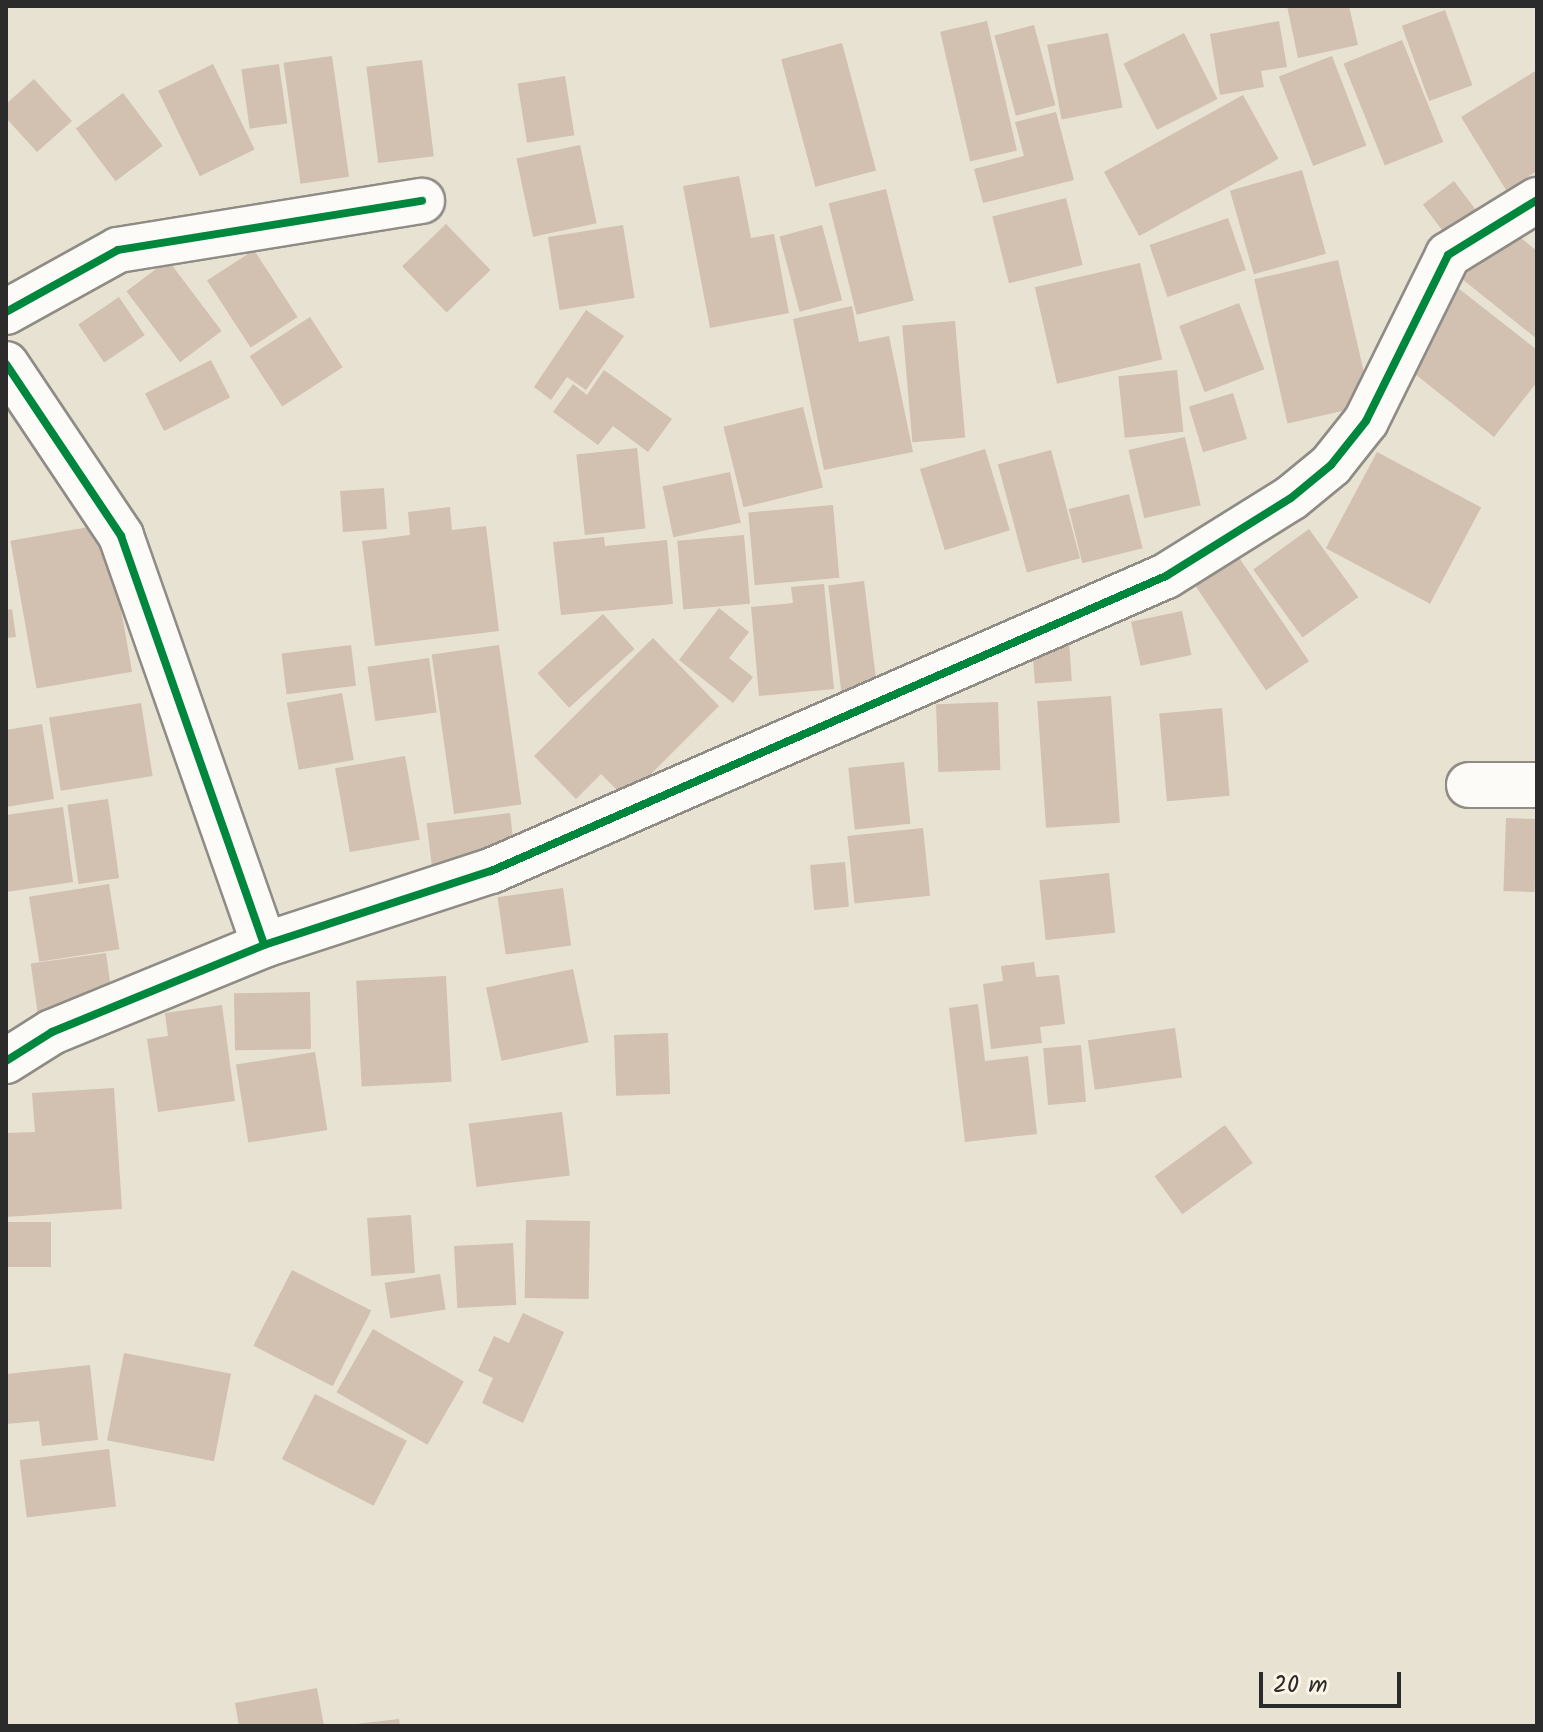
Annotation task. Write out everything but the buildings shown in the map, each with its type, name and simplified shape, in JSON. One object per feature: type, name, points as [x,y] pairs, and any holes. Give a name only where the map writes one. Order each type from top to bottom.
[{"type":"street","points":[[6,1061],[52,1032],[264,945],[491,871],[1166,576],[1291,498],[1331,465],[1366,421],[1448,255],[1537,200]]},
{"type":"street","points":[[6,312],[118,250],[422,201]]},
{"type":"street","points":[[6,364],[121,536],[264,945]]},
{"type":"street","points":[[1469,785],[1537,785]]},
{"type":"cycle path","points":[[6,1061],[52,1032],[264,945],[491,871],[1166,576],[1291,498],[1331,465],[1366,421],[1448,255],[1537,200]]},
{"type":"cycle path","points":[[6,312],[118,250],[422,201]]},
{"type":"cycle path","points":[[6,364],[121,536],[264,945]]}]
